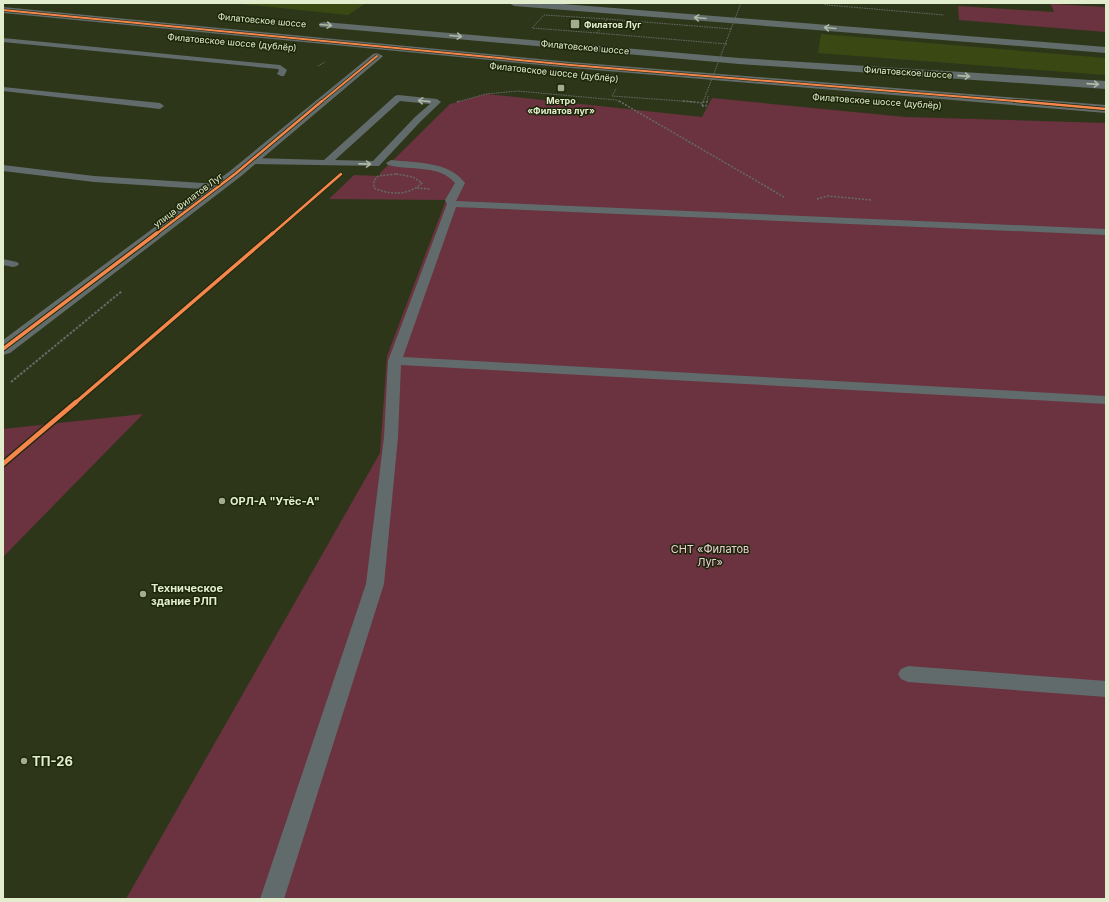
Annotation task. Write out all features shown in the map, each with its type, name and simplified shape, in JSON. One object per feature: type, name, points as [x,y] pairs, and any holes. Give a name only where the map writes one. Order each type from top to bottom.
[{"type":"street","points":[[514,3],[1106,50]]},
{"type":"street","points":[[3,10],[579,66],[1106,109]]},
{"type":"street","points":[[761,12],[1106,50]]},
{"type":"street","name":"Филатовское шоссе","points":[[311,24],[799,65],[1106,85]]},
{"type":"street","name":"Филатовское шоссе (дублёр)","points":[[98,30],[856,100],[997,109],[1106,112]]},
{"type":"street","name":"улица Филатов Луг","points":[[3,349],[218,187],[377,56]]},
{"type":"street","points":[[504,58],[799,65]]},
{"type":"lane","points":[[3,40],[280,67],[283,70],[281,74]]},
{"type":"lane","points":[[3,89],[160,106]]},
{"type":"lane","points":[[251,161],[326,163],[376,164],[418,119],[437,102],[398,98],[326,163]]},
{"type":"lane","points":[[272,899],[375,584],[391,436],[396,361],[452,204],[450,200],[460,183],[453,175],[436,168],[391,163]]},
{"type":"lane","points":[[3,168],[94,179],[218,187]]},
{"type":"lane","points":[[452,204],[1106,232]]},
{"type":"lane","points":[[396,361],[1106,400]]},
{"type":"lane","points":[[908,674],[1106,689]]},
{"type":"path","points":[[702,104],[727,44],[741,3]]},
{"type":"path","points":[[727,44],[532,28],[544,15],[732,29]]},
{"type":"path","points":[[597,33],[607,19]]},
{"type":"path","points":[[610,100],[616,89]]},
{"type":"path","points":[[486,94],[518,91],[616,100],[788,199]]},
{"type":"path","points":[[612,96],[702,104],[706,106],[709,95]]},
{"type":"shaded area","points":[[231,3],[366,3],[348,15]]},
{"type":"shaded area","points":[[821,34],[1106,58],[1106,75],[818,53]]},
{"type":"green space","points":[[1051,4],[1106,7],[1106,32],[959,20],[958,6],[1054,12]]},
{"type":"green space","name":"СНТ «Филатов Луг»","points":[[486,94],[702,117],[712,98],[905,117],[1106,123],[1106,899],[126,899],[380,453],[387,356],[446,200],[329,199],[354,175],[380,176],[380,173],[450,104]]},
{"type":"green space","points":[[143,414],[3,557],[3,429]]},
{"type":"cycle path","points":[[3,10],[571,65],[1106,109]]},
{"type":"cycle path","points":[[3,349],[235,174],[377,56]]},
{"type":"cycle path","points":[[3,464],[341,174]]},
{"type":"place","name":"Филатов Луг","points":[[575,24]]},
{"type":"place","name":"Метро «Филатов луг»","points":[[561,88]]},
{"type":"place","name":"ОРЛ-А \"Утёс-А\"","points":[[222,501]]},
{"type":"place","name":"Техническое здание РЛП","points":[[143,594]]},
{"type":"place","name":"ТП-26","points":[[24,761]]}]
